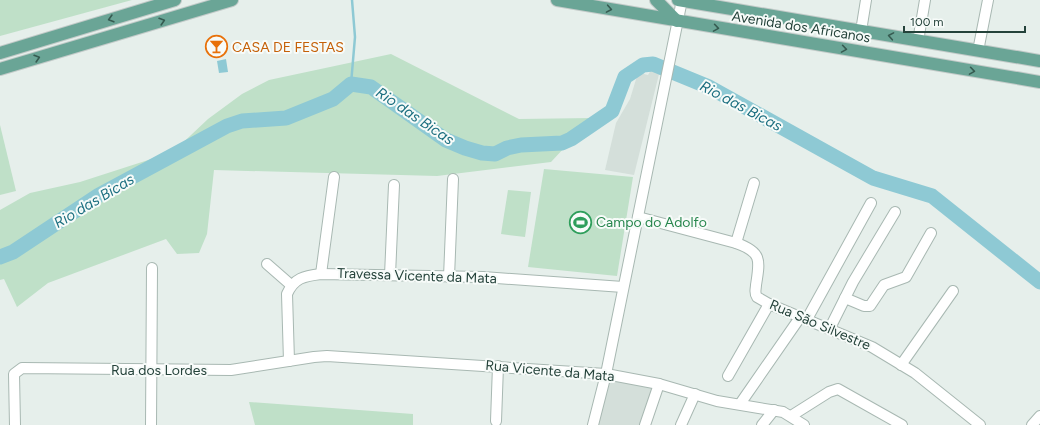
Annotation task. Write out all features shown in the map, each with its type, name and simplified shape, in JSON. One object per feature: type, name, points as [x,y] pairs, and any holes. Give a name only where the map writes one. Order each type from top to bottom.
[{"type":"main road","points":[[0,52],[175,0]]},
{"type":"main road","points":[[0,70],[232,0]]},
{"type":"main road","name":"Avenida dos Africanos","points":[[557,0],[1040,82]]},
{"type":"main road","points":[[656,0],[678,21]]},
{"type":"main road","name":"Avenida dos Africanos","points":[[680,0],[1040,61]]},
{"type":"street","points":[[593,425],[606,374],[678,21],[680,0]]},
{"type":"street","points":[[861,31],[866,0]]},
{"type":"street","points":[[918,41],[925,0]]},
{"type":"street","points":[[978,51],[988,0]]},
{"type":"street","points":[[321,274],[334,177]]},
{"type":"street","points":[[449,277],[453,179]]},
{"type":"street","points":[[736,243],[754,183]]},
{"type":"street","points":[[390,275],[394,185]]},
{"type":"street","points":[[740,404],[804,318],[871,202]]},
{"type":"street","points":[[830,328],[845,298],[895,212]]},
{"type":"street","name":"Rua São Silvestre","points":[[638,217],[736,243],[748,248],[758,257],[759,266],[755,294],[769,304],[830,328],[872,347],[915,373],[980,425]]},
{"type":"street","points":[[845,298],[864,306],[870,306],[884,285],[906,277],[931,233]]},
{"type":"street","points":[[267,264],[291,285],[287,294],[286,304],[289,362]]},
{"type":"street","points":[[151,425],[152,268]]},
{"type":"street","name":"Travessa Vicente da Mata","points":[[291,285],[298,278],[321,274],[449,277],[623,287]]},
{"type":"street","points":[[901,364],[953,291]]},
{"type":"street","points":[[728,376],[769,304]]},
{"type":"street","name":"Rua Vicente da Mata","points":[[289,362],[327,356],[606,374],[659,384],[717,401],[783,412],[804,425]]},
{"type":"street","name":"Rua dos Lordes","points":[[15,425],[14,374],[19,369],[151,371],[231,370],[289,362]]},
{"type":"street","points":[[496,421],[498,366]]},
{"type":"street","points":[[645,425],[659,384]]},
{"type":"street","points":[[791,416],[829,392],[838,389],[902,425]]},
{"type":"street","points":[[681,425],[696,394]]},
{"type":"street","points":[[762,425],[774,410]]},
{"type":"street","points":[[1032,425],[1040,416]]},
{"type":"shaded area","points":[[651,70],[660,70],[634,175],[605,170],[616,123],[630,99],[637,76],[640,73],[648,75]]},
{"type":"shaded area","points":[[606,374],[659,384],[645,425],[593,425]]},
{"type":"green space","points":[[0,0],[132,0],[0,36]]},
{"type":"green space","points":[[391,54],[519,119],[592,118],[551,162],[437,176],[214,170],[207,234],[199,253],[177,254],[166,239],[48,283],[17,307],[4,279],[0,280],[0,210],[30,193],[80,182],[173,152],[208,119],[242,94],[269,80]]},
{"type":"green space","points":[[0,125],[16,191],[0,195]]},
{"type":"green space","name":"Campo do Adolfo","points":[[544,169],[633,177],[617,276],[528,267]]},
{"type":"green space","points":[[508,190],[531,192],[525,237],[501,234]]},
{"type":"green space","points":[[249,402],[413,414],[413,425],[255,425]]},
{"type":"water","points":[[226,59],[228,72],[219,73],[217,61]]},
{"type":"waterway","points":[[351,84],[355,37],[352,0]]},
{"type":"waterway","name":"Rio das Bicas","points":[[0,257],[13,252],[99,195],[227,126],[242,121],[286,118],[333,99],[351,84],[371,87],[446,140],[482,153],[495,154],[507,148],[521,145],[562,143],[571,139],[612,111],[625,77],[643,65],[653,64],[709,87],[873,178],[932,196],[1040,282]]},
{"type":"place","name":"CASA DE FESTAS","points":[[216,47]]},
{"type":"place","name":"Campo do Adolfo","points":[[580,222]]}]
